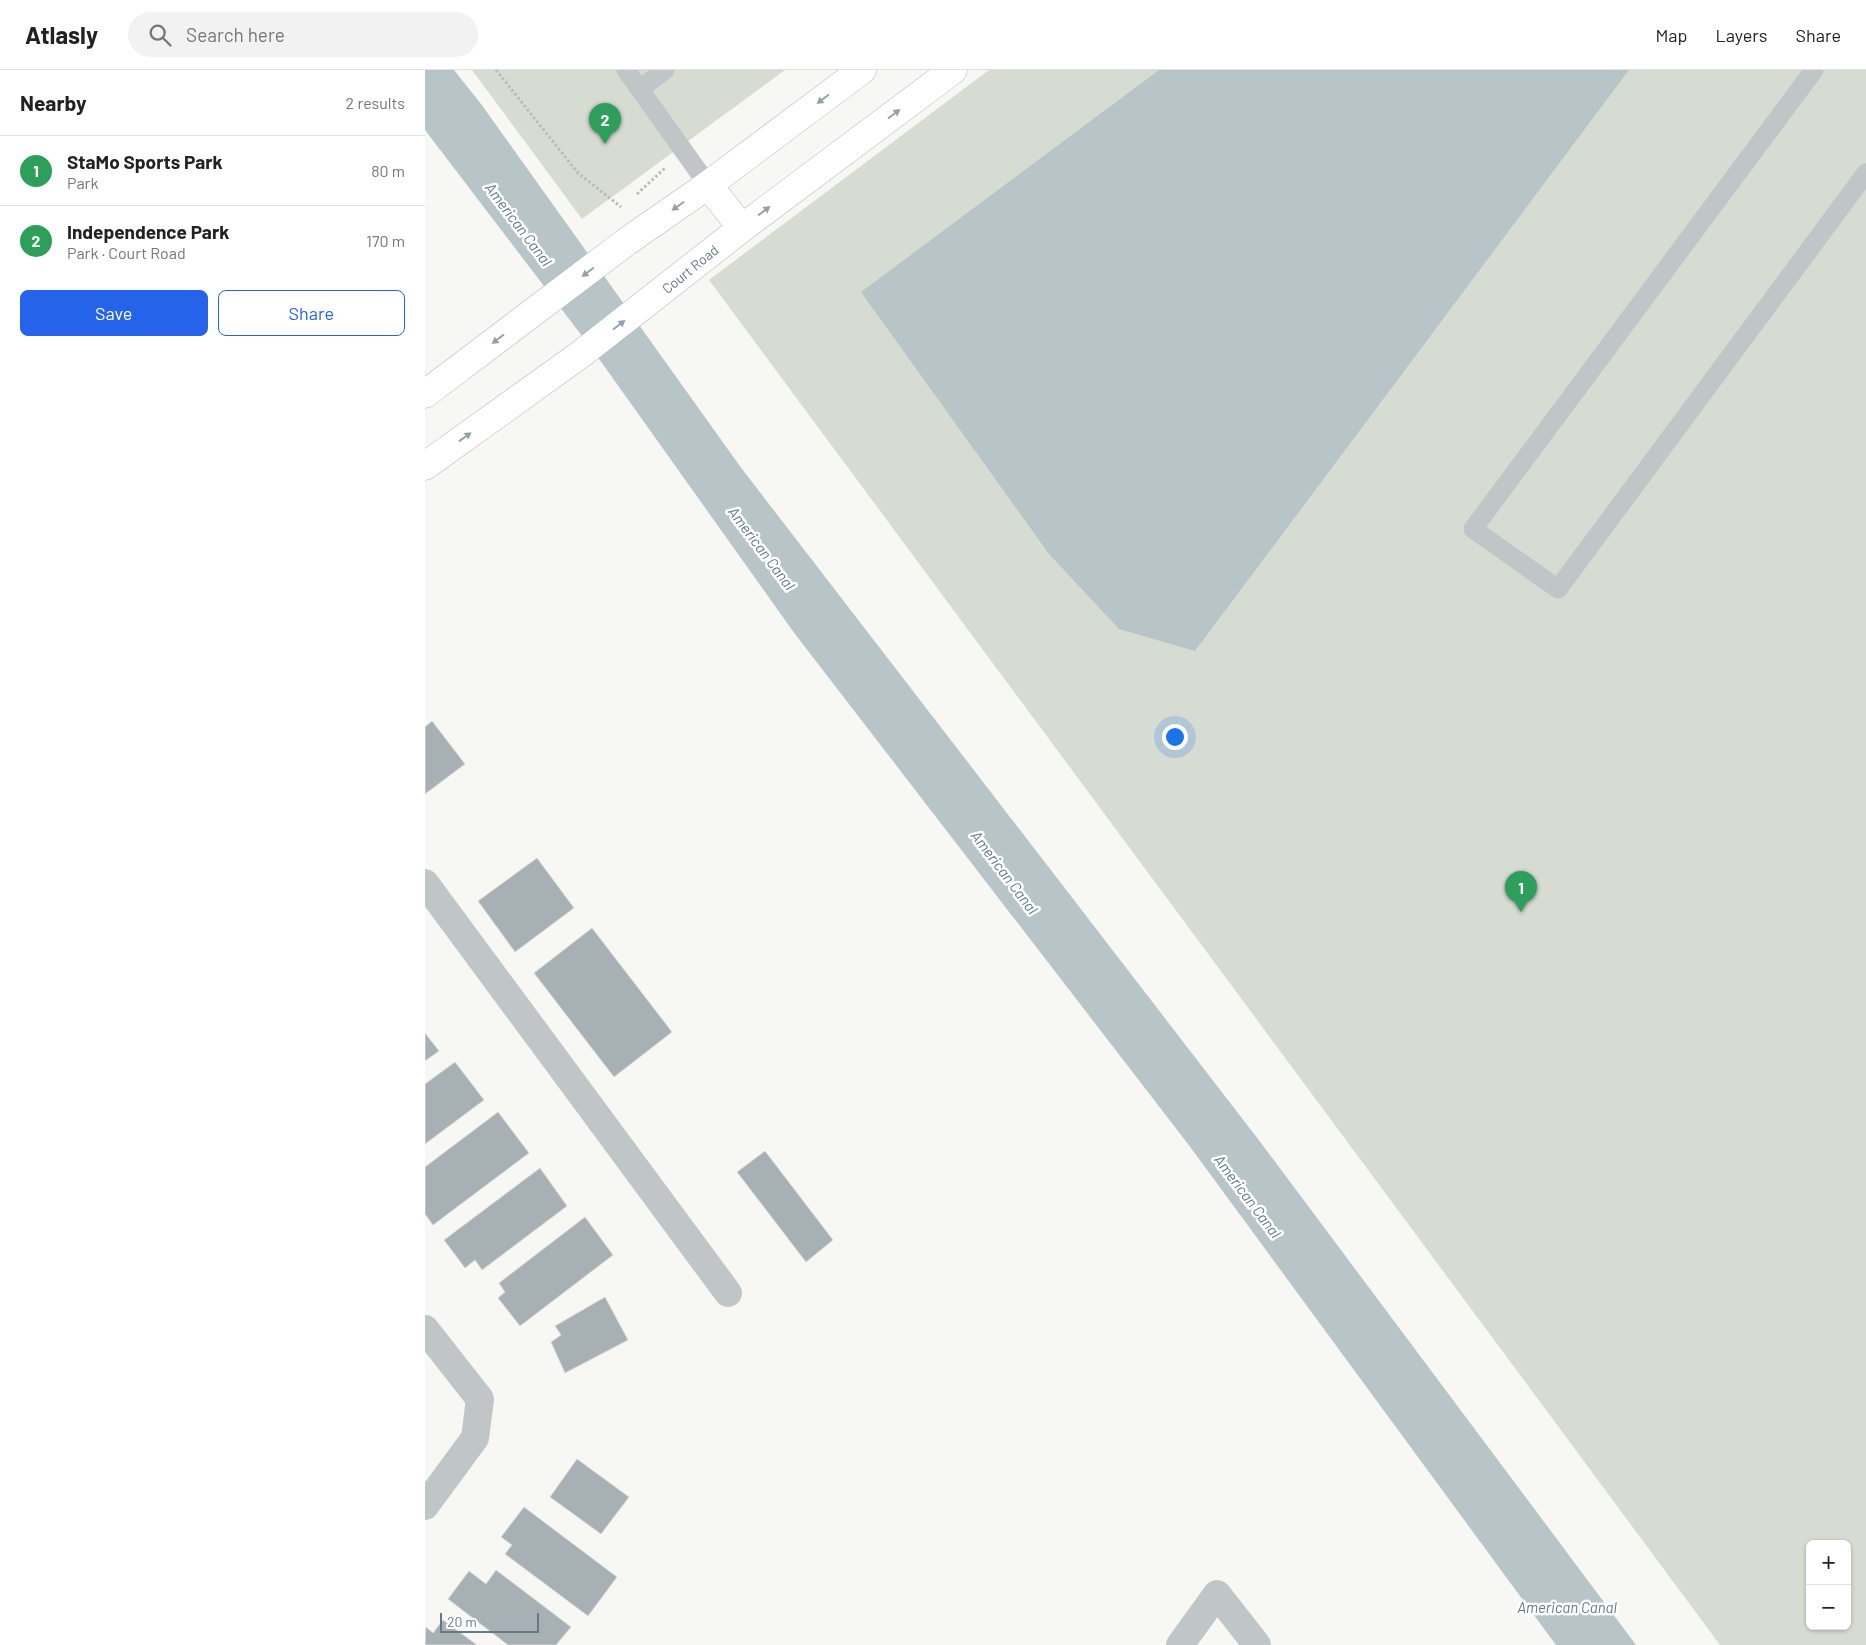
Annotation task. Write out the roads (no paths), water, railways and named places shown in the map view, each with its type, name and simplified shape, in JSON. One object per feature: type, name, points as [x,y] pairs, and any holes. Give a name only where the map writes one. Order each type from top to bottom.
[{"type":"main road","points":[[425,394],[626,242],[708,185],[862,70]]},
{"type":"main road","name":"Court Road","points":[[425,466],[581,354],[742,228],[953,70]]},
{"type":"main road","points":[[708,185],[742,228]]},
{"type":"street","points":[[425,883],[728,1293]]},
{"type":"street","points":[[425,1330],[480,1399],[475,1438],[425,1506]]},
{"type":"street","points":[[1180,1645],[1217,1594],[1257,1645]]},
{"type":"lane","points":[[626,70],[708,185]]},
{"type":"lane","points":[[640,89],[665,70]]},
{"type":"lane","points":[[1814,70],[1473,529],[1558,590],[1866,173]]},
{"type":"water","name":"American Canal","points":[[425,70],[454,70],[481,104],[742,469],[1261,1143],[1636,1645],[1556,1645],[1188,1144],[795,634],[592,349],[425,130]]},
{"type":"water","points":[[1159,70],[1629,70],[1195,651],[1119,629],[1049,554],[861,292]]},
{"type":"place","name":"Independence Park","points":[[605,144]]},
{"type":"place","name":"StaMo Sports Park","points":[[1521,912]]}]
